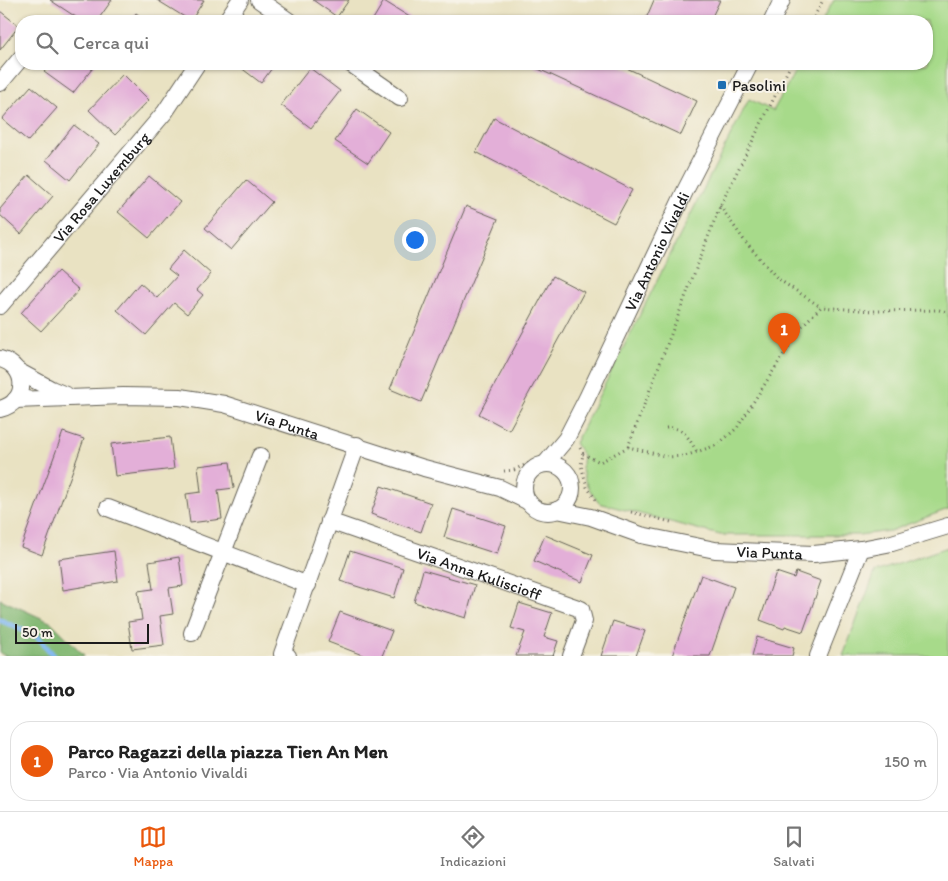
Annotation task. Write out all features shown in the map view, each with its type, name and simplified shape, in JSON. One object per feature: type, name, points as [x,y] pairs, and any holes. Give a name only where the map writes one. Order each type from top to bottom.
[{"type":"street","points":[[230,15],[240,0]]},
{"type":"street","points":[[259,0],[280,15]]},
{"type":"street","points":[[775,15],[782,0]]},
{"type":"street","points":[[0,83],[15,65]]},
{"type":"street","name":"Via Rosa Luxemburg","points":[[0,306],[165,112],[194,70]]},
{"type":"street","points":[[360,70],[400,98]]},
{"type":"street","name":"Via Antonio Vivaldi","points":[[545,464],[566,439],[686,189],[747,70]]},
{"type":"street","name":"Via Punta","points":[[0,358],[14,365],[18,371],[70,397]]},
{"type":"street","points":[[15,400],[22,386],[18,371]]},
{"type":"street","name":"Via Punta","points":[[0,409],[10,405],[15,400],[70,397],[180,397],[224,404],[424,468],[500,488],[529,502],[538,510],[551,512],[557,510],[595,510],[641,534],[715,550],[814,554],[861,549],[892,543],[948,526]]},
{"type":"street","name":"Via Antonio Vivaldi","points":[[562,468],[566,439]]},
{"type":"street","points":[[288,656],[282,654],[357,445]]},
{"type":"street","points":[[192,633],[260,456]]},
{"type":"street","points":[[500,488],[528,475],[538,466],[551,464],[562,468],[570,480],[571,493],[568,500],[557,510]]},
{"type":"street","points":[[528,475],[524,489],[529,502]]},
{"type":"street","points":[[571,493],[595,510]]},
{"type":"street","points":[[108,508],[308,584]]},
{"type":"street","name":"Via Anna Kuliscioff","points":[[330,521],[581,609],[584,621],[571,656]]},
{"type":"street","points":[[818,656],[861,549]]},
{"type":"path","points":[[815,15],[822,0]]},
{"type":"path","points":[[628,448],[720,206],[788,70]]},
{"type":"path","points":[[720,206],[746,243],[778,279],[821,307],[872,311],[939,310],[948,312]]},
{"type":"path","points":[[583,454],[600,462],[628,448],[668,457],[686,456],[717,445],[737,428],[801,328],[821,307]]},
{"type":"path","points":[[666,428],[674,427],[682,430],[697,452]]},
{"type":"path","points":[[587,488],[595,510]]},
{"type":"path","points":[[627,511],[673,523]]},
{"type":"green space","points":[[834,0],[948,0],[948,509],[890,531],[859,535],[720,535],[599,503],[583,476],[583,456],[575,443],[749,99],[773,111],[796,70],[933,70],[933,15],[825,15]]},
{"type":"green space","points":[[948,547],[948,656],[843,656],[875,572]]},
{"type":"green space","points":[[0,599],[52,623],[85,656],[5,656],[0,653]]},
{"type":"building","points":[[50,0],[112,0],[101,15],[73,15]]},
{"type":"building","points":[[157,0],[204,0],[195,15],[181,15]]},
{"type":"building","points":[[313,0],[349,0],[338,15],[334,15]]},
{"type":"building","points":[[654,0],[720,0],[713,15],[648,15]]},
{"type":"building","points":[[384,1],[406,15],[376,15]]},
{"type":"building","points":[[0,11],[15,23],[15,31],[0,50]]},
{"type":"building","points":[[46,70],[91,70],[73,93],[44,72]]},
{"type":"building","points":[[244,70],[271,70],[261,83]]},
{"type":"building","points":[[308,70],[313,70],[340,91],[311,128],[281,105]]},
{"type":"building","points":[[540,70],[631,70],[697,101],[681,135]]},
{"type":"building","points":[[123,74],[149,100],[115,135],[89,110]]},
{"type":"building","points":[[31,86],[57,108],[28,141],[2,119]]},
{"type":"building","points":[[357,109],[389,132],[368,163],[335,141]]},
{"type":"building","points":[[494,118],[632,190],[614,223],[476,152]]},
{"type":"building","points":[[74,125],[99,144],[70,180],[46,160]]},
{"type":"building","points":[[29,175],[53,196],[21,234],[0,215],[0,209]]},
{"type":"building","points":[[149,176],[180,202],[149,238],[118,212]]},
{"type":"building","points":[[246,180],[272,202],[231,250],[205,228]]},
{"type":"building","points":[[466,206],[498,219],[421,402],[390,389]]},
{"type":"building","points":[[184,250],[211,274],[197,290],[203,295],[187,314],[174,303],[146,335],[117,310],[140,283],[157,298],[177,276],[168,269]]},
{"type":"building","points":[[58,271],[79,290],[41,331],[21,313]]},
{"type":"building","points":[[553,276],[584,292],[509,430],[479,414]]},
{"type":"building","points":[[63,432],[84,439],[42,555],[21,547]]},
{"type":"building","points":[[170,437],[174,469],[115,476],[111,444]]},
{"type":"building","points":[[230,462],[234,488],[218,490],[222,519],[190,523],[186,494],[201,492],[198,466]]},
{"type":"building","points":[[381,486],[431,503],[421,532],[371,514]]},
{"type":"building","points":[[453,509],[506,526],[497,554],[444,537]]},
{"type":"building","points":[[545,535],[593,555],[582,582],[534,561]]},
{"type":"building","points":[[114,551],[118,581],[63,590],[59,559]]},
{"type":"building","points":[[350,551],[403,568],[394,598],[340,581]]},
{"type":"building","points":[[179,557],[183,586],[169,588],[173,614],[160,616],[164,645],[132,649],[128,622],[142,620],[138,591],[153,589],[149,562]]},
{"type":"building","points":[[423,570],[475,585],[466,618],[414,602]]},
{"type":"building","points":[[776,572],[794,578],[796,572],[821,581],[803,632],[785,626],[784,629],[760,620]]},
{"type":"building","points":[[701,575],[734,587],[710,656],[672,656]]},
{"type":"building","points":[[519,603],[552,613],[544,637],[558,641],[553,656],[516,656],[525,632],[511,628]]},
{"type":"building","points":[[340,612],[392,631],[382,656],[365,656],[328,642]]},
{"type":"building","points":[[613,621],[645,631],[636,656],[601,656]]},
{"type":"building","points":[[757,637],[794,648],[792,656],[752,656]]},
{"type":"waterway","points":[[0,620],[38,637],[54,656]]},
{"type":"place","name":"Pasolini","points":[[722,85]]},
{"type":"place","name":"Parco Ragazzi della piazza Tien An Men","points":[[784,354]]}]
